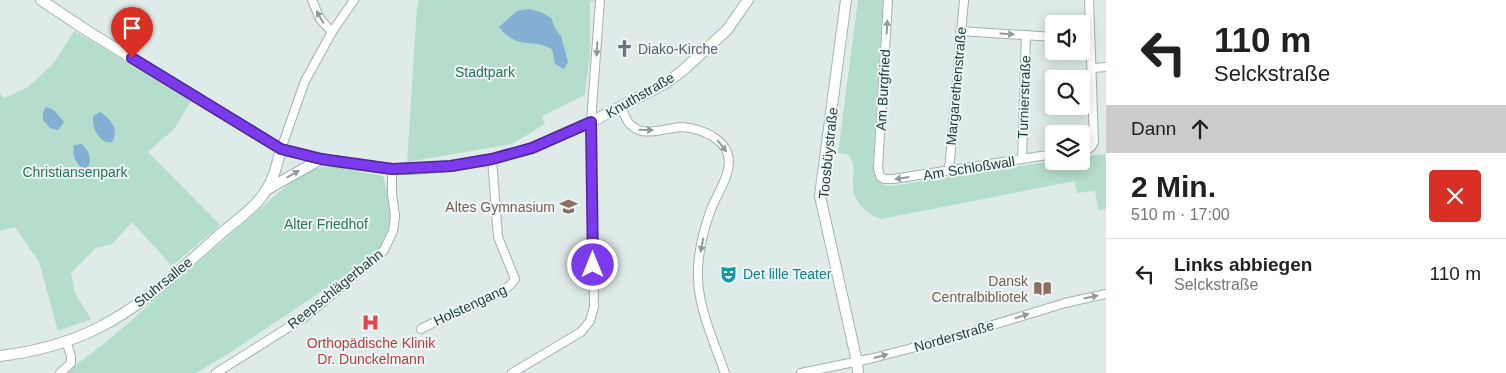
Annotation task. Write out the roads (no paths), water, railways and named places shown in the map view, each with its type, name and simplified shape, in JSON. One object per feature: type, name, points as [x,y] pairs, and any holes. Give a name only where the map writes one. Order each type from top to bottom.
[{"type":"main road","name":"Knuthstraße","points":[[41,0],[89,32],[281,149],[321,159],[392,169],[451,166],[492,159],[532,148],[591,122],[666,82],[682,71],[727,30],[748,0]]},
{"type":"main road","name":"Toosbüystraße","points":[[846,0],[820,196],[860,373]]},
{"type":"main road","name":"Stuhrsallee","points":[[0,356],[40,349],[66,341],[98,328],[138,304],[245,213],[266,190],[276,169],[281,149]]},
{"type":"main road","points":[[266,190],[321,159]]},
{"type":"street","points":[[312,0],[320,19],[332,32]]},
{"type":"street","points":[[281,149],[305,81],[332,32],[354,0]]},
{"type":"street","points":[[512,373],[582,332],[590,321],[594,307],[591,122],[600,0]]},
{"type":"street","name":"Am Burgfried","points":[[884,179],[880,176],[878,168],[888,0]]},
{"type":"street","name":"Margarethenstraße","points":[[949,171],[964,0]]},
{"type":"street","points":[[1089,0],[1093,68],[1094,142],[1090,148]]},
{"type":"street","points":[[960,31],[1045,36]]},
{"type":"street","name":"Turnierstraße","points":[[1022,159],[1026,35]]},
{"type":"street","points":[[1093,68],[1106,67]]},
{"type":"street","points":[[621,107],[627,121],[632,127],[639,130],[684,127],[694,129],[722,142],[727,151],[729,165],[727,174],[710,212],[698,262],[700,303],[726,373]]},
{"type":"street","name":"Am Schloßwall","points":[[884,179],[949,171],[1045,155]]},
{"type":"street","name":"Holstengang","points":[[422,329],[440,319],[481,303],[512,285],[515,279],[498,237],[492,159]]},
{"type":"street","name":"Reepschlägerbahn","points":[[216,373],[305,316],[384,250],[393,231],[395,216],[392,194],[392,169]]},
{"type":"street","name":"Norderstraße","points":[[801,373],[858,362],[947,339],[1065,303],[1106,294]]},
{"type":"street","points":[[60,373],[71,363],[71,356],[66,341]]},
{"type":"water","points":[[529,9],[541,12],[551,18],[561,36],[568,62],[564,69],[555,64],[552,49],[540,44],[515,40],[499,27],[517,11]]},
{"type":"water","points":[[46,107],[54,110],[64,122],[58,130],[50,128],[43,120],[43,112]]},
{"type":"water","points":[[100,112],[113,125],[115,133],[112,142],[107,142],[100,138],[95,130],[93,116]]},
{"type":"water","points":[[82,144],[88,152],[90,161],[88,168],[82,169],[76,161],[73,152],[74,145]]},
{"type":"place","name":"Diako-Kirche","points":[[624,49]]},
{"type":"place","name":"Altes Gymnasium","points":[[569,207]]},
{"type":"place","name":"Det lille Teater","points":[[729,274]]},
{"type":"place","name":"Dansk Centralbibliotek","points":[[1042,289]]},
{"type":"place","name":"Orthopädische Klinik Dr. Dunckelmann","points":[[371,323]]},
{"type":"park label","name":"Stadtpark","points":[[485,72]]},
{"type":"park label","name":"Christiansenpark","points":[[75,172]]},
{"type":"park label","name":"Alter Friedhof","points":[[326,224]]}]
